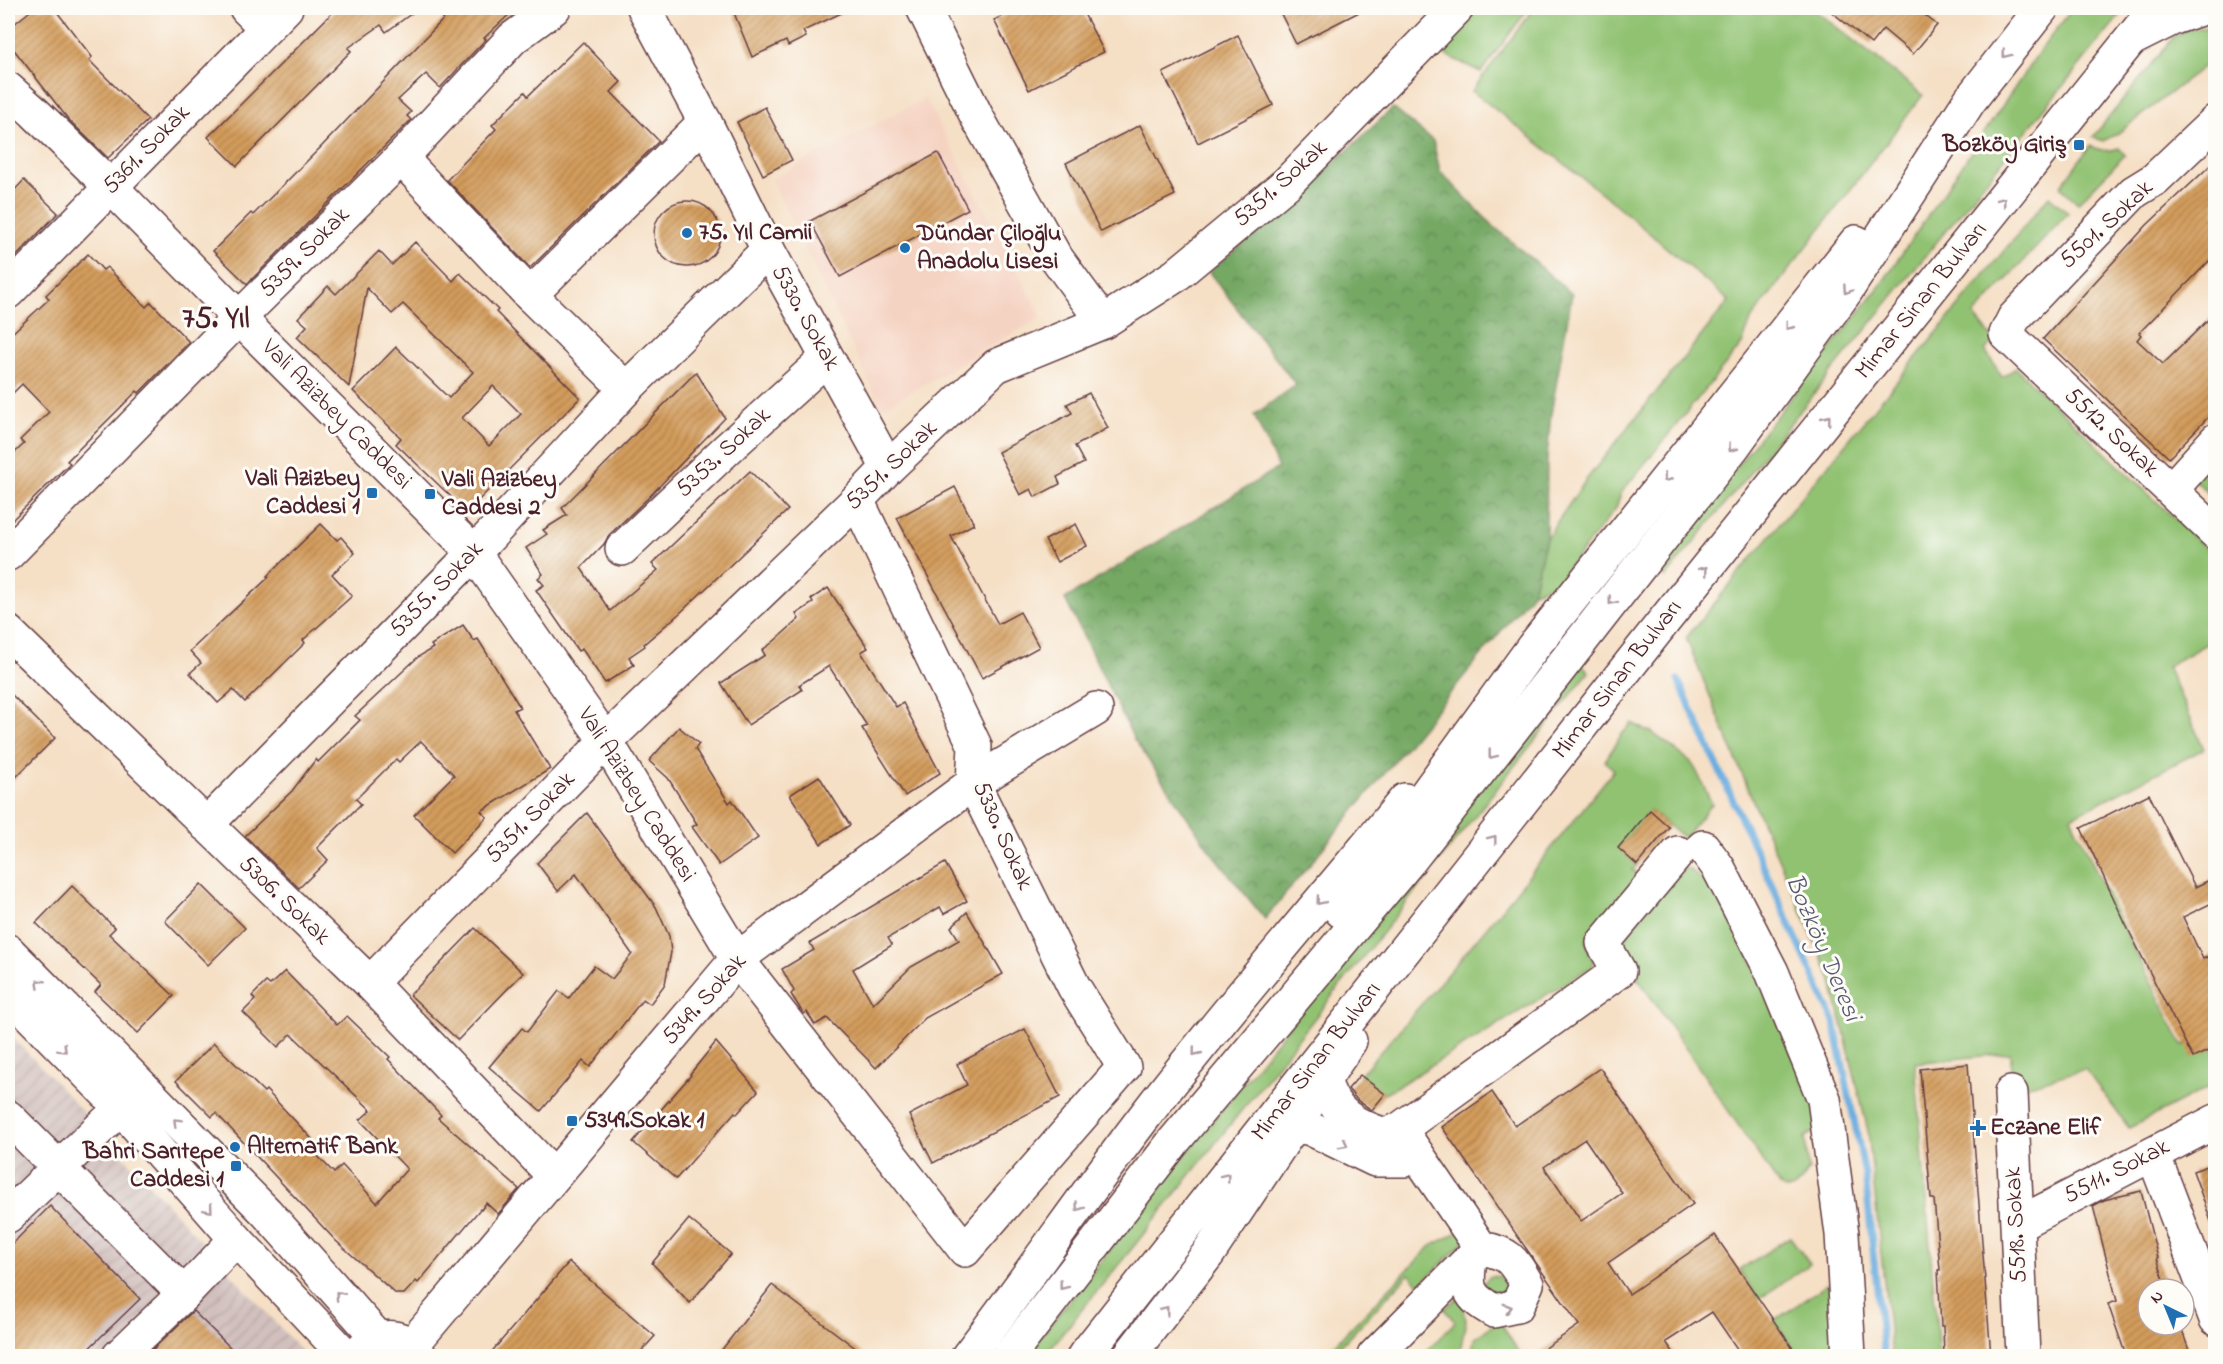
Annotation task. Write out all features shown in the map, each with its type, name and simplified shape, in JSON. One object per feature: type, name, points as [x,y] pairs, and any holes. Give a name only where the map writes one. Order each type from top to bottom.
[{"type":"main road","name":"5359. Sokak","points":[[8,554],[239,318],[401,158],[513,38],[554,8]]},
{"type":"main road","name":"5330. Sokak","points":[[644,8],[705,122],[768,250],[888,468]]},
{"type":"main road","points":[[922,8],[978,119],[1054,256],[1103,322]]},
{"type":"main road","name":"5351. Sokak","points":[[370,983],[606,741],[996,366],[1103,322],[1175,276],[1287,183],[1457,8]]},
{"type":"main road","points":[[968,1356],[1021,1288],[1147,1113],[1533,647],[2042,8]]},
{"type":"main road","name":"Mimar Sinan Bulvarı","points":[[1084,1356],[1664,621],[2156,8]]},
{"type":"main road","points":[[2132,39],[2174,18],[2203,8]]},
{"type":"main road","name":"5361. Sokak","points":[[8,292],[111,187],[266,14]]},
{"type":"main road","name":"Vali Azizbey Caddesi","points":[[8,89],[111,187],[474,553],[606,741],[737,959],[965,1250],[1124,1067]]},
{"type":"main road","points":[[1174,1141],[1410,860],[1733,447],[1846,291],[1970,100]]},
{"type":"main road","name":"5501. Sokak","points":[[2006,334],[2014,318],[2094,232],[2134,192],[2155,180],[2216,121]]},
{"type":"main road","points":[[530,295],[705,122]]},
{"type":"main road","points":[[401,158],[530,295],[626,389]]},
{"type":"main road","name":"5355. Sokak","points":[[206,825],[474,553],[626,389],[768,250]]},
{"type":"main road","name":"5512. Sokak","points":[[2006,334],[2216,533]]},
{"type":"main road","name":"5353. Sokak","points":[[622,549],[827,358]]},
{"type":"main road","points":[[2171,490],[2216,440]]},
{"type":"main road","name":"5330. Sokak","points":[[857,500],[975,746],[973,783],[1074,987],[1124,1067]]},
{"type":"main road","name":"5306. Sokak","points":[[10,638],[370,983],[554,1176]]},
{"type":"main road","points":[[1009,1356],[1174,1141],[1533,647]]},
{"type":"main road","name":"5349. Sokak","points":[[416,1351],[554,1176],[737,959],[973,783],[1096,709]]},
{"type":"main road","points":[[1290,1130],[1302,1127],[1311,1129],[1375,1160],[1405,1160],[1408,1142],[1619,971],[1603,943],[1691,850],[1718,867],[1772,972],[1824,1099],[1842,1234],[1849,1356]]},
{"type":"main road","points":[[1129,1356],[1208,1254],[1324,1078],[1456,885]]},
{"type":"main road","points":[[8,951],[266,1212],[367,1347],[390,1337],[401,1339],[416,1351]]},
{"type":"main road","points":[[8,993],[122,1108],[236,1239],[346,1356]]},
{"type":"main road","points":[[1324,1078],[1327,1092],[1343,1114],[1366,1129],[1408,1142],[1475,1254],[1374,1356]]},
{"type":"main road","name":"5518. Sokak","points":[[2011,1093],[2024,1356]]},
{"type":"main road","points":[[8,1216],[122,1108]]},
{"type":"main road","points":[[8,1117],[184,1294]]},
{"type":"main road","name":"5511. Sokak","points":[[2018,1224],[2216,1121]]},
{"type":"main road","points":[[2153,1154],[2216,1319]]},
{"type":"main road","points":[[120,1356],[236,1239]]},
{"type":"shaded area","name":"Dündar Çiloğlu Anadolu Lisesi","points":[[925,98],[1042,317],[882,408],[771,179]]},
{"type":"shaded area","points":[[8,1033],[50,1076],[306,1356],[8,1356]]},
{"type":"green space","points":[[1476,8],[1529,8],[1481,72],[1435,50]]},
{"type":"green space","points":[[1534,8],[1812,8],[1923,95],[1752,318],[1742,344],[1621,493],[1616,508],[1558,582],[1533,592],[1546,538],[1586,480],[1729,301],[1608,198],[1472,91]]},
{"type":"green space","points":[[2073,8],[2126,8],[1665,578],[1657,570],[1668,552],[1880,286],[2039,52]]},
{"type":"green space","points":[[2215,26],[2215,58],[2117,134],[2103,141],[2093,137],[2173,38],[2185,30]]},
{"type":"green space","points":[[1393,108],[1433,141],[1440,171],[1490,223],[1572,294],[1551,414],[1547,457],[1546,538],[1533,592],[1265,919],[1211,852],[1134,739],[1065,599],[1278,468],[1254,415],[1296,385],[1209,272],[1292,201]]},
{"type":"green space","points":[[2090,146],[2104,150],[2119,148],[2125,155],[2078,203],[2060,187]]},
{"type":"green space","points":[[2049,196],[2068,213],[1974,315],[1995,341],[1985,350],[2002,377],[2016,368],[2215,557],[2215,639],[2167,666],[2204,749],[2071,817],[2183,1046],[2215,1030],[2215,1084],[2129,1128],[2085,1069],[2015,1089],[2010,1053],[1915,1063],[1939,1356],[1892,1356],[1868,1131],[1831,978],[1756,808],[1686,638]]},
{"type":"green space","points":[[2215,445],[2215,500],[2189,475]]},
{"type":"green space","points":[[1580,662],[1589,672],[1134,1246],[1044,1356],[1025,1356]]},
{"type":"green space","points":[[1632,723],[1650,731],[1690,761],[1712,804],[1684,838],[1650,810],[1619,848],[1637,865],[1632,870],[1639,874],[1589,934],[1586,941],[1594,964],[1590,968],[1385,1094],[1360,1075],[1489,924],[1614,770],[1605,761]]},
{"type":"green space","points":[[1682,868],[1689,869],[1708,884],[1738,929],[1823,1127],[1805,1137],[1809,1170],[1793,1189],[1785,1189],[1779,1185],[1622,955],[1622,940]]},
{"type":"green space","points":[[1460,1231],[1467,1239],[1420,1285],[1409,1274],[1331,1356],[1323,1356],[1431,1246]]},
{"type":"green space","points":[[1790,1237],[1810,1264],[1759,1299],[1739,1270]]},
{"type":"green space","points":[[1491,1276],[1500,1276],[1508,1287],[1503,1299],[1482,1284]]},
{"type":"green space","points":[[1829,1283],[1841,1356],[1798,1356],[1774,1321]]},
{"type":"green space","points":[[1461,1295],[1466,1320],[1459,1356],[1422,1356],[1455,1322],[1444,1309]]},
{"type":"green space","points":[[1499,1320],[1521,1356],[1471,1356],[1474,1339]]},
{"type":"building","points":[[34,8],[54,8],[92,57],[89,60],[148,120],[108,158],[68,119],[8,42],[8,29]]},
{"type":"building","points":[[337,8],[419,8],[386,32],[381,25],[348,48],[351,51],[237,166],[208,137]]},
{"type":"building","points":[[454,8],[516,8],[484,38],[486,39],[440,88],[426,74],[398,100],[411,112],[407,116],[411,120],[247,284],[213,251],[251,213],[253,215],[322,146]]},
{"type":"building","points":[[732,8],[852,8],[803,31],[806,37],[788,46],[786,41],[752,57]]},
{"type":"building","points":[[1019,8],[1081,8],[1104,52],[1029,90],[994,20]]},
{"type":"building","points":[[1278,8],[1367,8],[1296,44]]},
{"type":"building","points":[[1827,8],[1916,8],[1937,25],[1913,54],[1883,29],[1871,44]]},
{"type":"building","points":[[1238,35],[1273,105],[1198,143],[1163,73]]},
{"type":"building","points":[[583,42],[621,82],[611,92],[659,141],[530,268],[447,180],[496,129],[492,125],[525,92],[528,96]]},
{"type":"building","points":[[765,107],[792,160],[763,175],[737,122]]},
{"type":"building","points":[[1140,125],[1175,195],[1101,232],[1066,163]]},
{"type":"building","points":[[938,153],[968,209],[840,277],[810,221]]},
{"type":"building","points":[[2216,160],[2216,254],[2139,333],[2141,335],[2137,340],[2163,364],[2216,312],[2216,409],[2169,458],[2043,339],[2147,225]]},
{"type":"building","points":[[24,180],[58,213],[8,265],[8,197]]},
{"type":"building","name":"75. Yıl Camii","points":[[687,201],[699,204],[710,211],[717,222],[720,234],[717,246],[710,257],[699,264],[687,267],[675,264],[664,257],[657,246],[654,234],[657,222],[664,211],[675,204]]},
{"type":"building","points":[[415,242],[453,281],[460,273],[580,398],[467,512],[396,444],[401,438],[353,391],[396,347],[449,398],[473,372],[403,304],[392,314],[367,288],[349,387],[297,337],[307,326],[298,318],[328,286],[336,294],[379,251],[392,265]],"holes":[[[493,386],[521,414],[489,446],[462,418]]]},
{"type":"building","points":[[88,254],[103,270],[107,267],[146,307],[151,302],[189,342],[67,461],[70,463],[8,524],[8,459],[24,444],[20,440],[49,412],[22,384],[8,398],[8,337],[49,299],[46,295]]},
{"type":"building","points":[[696,372],[725,418],[609,535],[604,544],[581,568],[610,611],[658,570],[652,564],[750,471],[788,510],[680,613],[644,644],[645,646],[629,657],[634,665],[605,683],[582,649],[578,651],[536,590],[544,585],[538,578],[543,574],[526,548],[547,534],[543,530],[567,515],[562,508]]},
{"type":"building","points":[[1089,393],[1108,428],[1075,446],[1084,463],[1057,477],[1060,484],[1035,497],[1031,489],[1020,495],[998,452],[1072,413],[1067,404]]},
{"type":"building","points":[[955,487],[974,524],[951,536],[998,624],[1020,612],[1039,647],[982,678],[897,518]]},
{"type":"building","points":[[321,524],[337,540],[341,537],[355,553],[332,574],[352,596],[303,640],[305,643],[245,702],[233,690],[218,703],[190,673],[201,663],[190,651],[269,577],[267,576]]},
{"type":"building","points":[[1076,524],[1087,546],[1057,562],[1045,540]]},
{"type":"building","points":[[828,588],[868,648],[861,652],[896,707],[903,703],[940,773],[905,796],[862,728],[867,726],[829,666],[799,685],[802,690],[748,725],[721,683],[765,655],[762,650],[799,619],[796,614],[813,603],[811,599]]},
{"type":"building","points":[[463,625],[474,641],[478,639],[520,707],[514,710],[550,769],[481,811],[487,817],[452,853],[414,815],[454,775],[421,741],[399,762],[396,759],[356,799],[361,804],[317,848],[328,860],[299,888],[245,836],[292,791],[316,759],[318,762],[360,720],[355,716],[418,657],[433,648],[431,645]]},
{"type":"building","points":[[8,691],[55,738],[8,785]]},
{"type":"building","points":[[679,727],[699,744],[695,749],[729,803],[732,800],[758,838],[719,865],[692,827],[697,824],[668,778],[649,761]]},
{"type":"building","points":[[819,776],[850,825],[821,844],[790,795]]},
{"type":"building","points":[[2149,794],[2195,887],[2216,877],[2216,901],[2183,917],[2203,959],[2216,953],[2216,1047],[2193,1058],[2125,923],[2081,828]]},
{"type":"building","points":[[1650,810],[1669,827],[1637,865],[1618,848]]},
{"type":"building","points":[[587,813],[656,907],[669,936],[671,952],[665,984],[650,1004],[643,999],[590,1067],[583,1061],[541,1111],[489,1067],[522,1028],[527,1032],[559,991],[569,998],[594,966],[612,979],[632,954],[576,874],[558,891],[537,863]]},
{"type":"building","points":[[945,863],[967,901],[944,914],[940,907],[888,938],[892,945],[853,969],[873,1004],[911,967],[959,940],[951,927],[967,912],[1003,974],[925,1018],[876,1068],[827,1018],[815,1025],[807,1012],[804,1014],[791,994],[794,991],[782,969],[814,950],[810,943]]},
{"type":"building","points":[[201,884],[245,928],[208,965],[165,921]]},
{"type":"building","points":[[72,886],[115,928],[109,934],[174,996],[138,1033],[95,992],[101,985],[36,923]]},
{"type":"building","points":[[475,928],[523,973],[458,1040],[410,995]]},
{"type":"building","points":[[285,971],[337,1025],[347,1016],[390,1057],[388,1059],[441,1115],[438,1118],[519,1189],[498,1214],[486,1203],[418,1283],[416,1281],[404,1294],[396,1294],[336,1241],[216,1113],[212,1117],[176,1081],[214,1043],[264,1092],[266,1090],[312,1139],[306,1144],[334,1173],[342,1165],[377,1203],[407,1169],[360,1120],[371,1110],[291,1034],[278,1047],[243,1012],[255,1000],[252,996],[266,982],[270,985]]},
{"type":"building","points":[[1025,1029],[1060,1097],[933,1163],[909,1115],[967,1085],[957,1064]]},
{"type":"building","points":[[716,1042],[758,1091],[737,1114],[735,1112],[676,1179],[633,1142],[691,1075]]},
{"type":"building","points":[[1968,1064],[1991,1356],[1944,1356],[1938,1270],[1940,1270],[1934,1199],[1931,1199],[1920,1069]]},
{"type":"building","points":[[1600,1068],[1693,1204],[1608,1263],[1629,1294],[1715,1235],[1798,1356],[1742,1356],[1712,1312],[1666,1342],[1676,1356],[1534,1356],[1579,1325],[1442,1127],[1492,1092],[1515,1126]],"holes":[[[1585,1139],[1622,1193],[1581,1221],[1544,1167]]]},
{"type":"building","points":[[1360,1075],[1385,1094],[1372,1110],[1358,1101],[1348,1089]]},
{"type":"building","points":[[2216,1163],[2216,1226],[2213,1227],[2193,1171]]},
{"type":"building","points":[[2141,1191],[2163,1277],[2136,1277],[2136,1337],[2184,1337],[2191,1356],[2126,1356],[2108,1304],[2117,1301],[2093,1206],[2104,1200]]},
{"type":"building","points":[[50,1206],[140,1299],[81,1356],[8,1356],[8,1248]]},
{"type":"building","points":[[689,1219],[731,1254],[690,1303],[652,1263]]},
{"type":"building","points":[[569,1262],[655,1336],[637,1356],[488,1356]]},
{"type":"building","points":[[772,1285],[866,1356],[717,1356]]},
{"type":"building","points":[[193,1311],[239,1356],[146,1356]]},
{"type":"waterway","name":"Bozköy Deresi","points":[[1678,680],[1834,1021],[1865,1174],[1884,1356]]},
{"type":"place","name":"Bozköy Giriş","points":[[2079,145]]},
{"type":"place","name":"75. Yıl Camii","points":[[687,233]]},
{"type":"place","name":"Dündar Çiloğlu Anadolu Lisesi","points":[[905,248]]},
{"type":"place","name":"Vali Azizbey Caddesi 1","points":[[372,493]]},
{"type":"place","name":"Vali Azizbey Caddesi 2","points":[[430,494]]},
{"type":"place","name":"5349.Sokak 1","points":[[572,1121]]},
{"type":"place","name":"Eczane Elif","points":[[1978,1128]]},
{"type":"place","name":"Alternatif Bank","points":[[235,1147]]},
{"type":"place","name":"Bahri Sarıtepe Caddesi 1","points":[[236,1166]]},
{"type":"district","name":"75. Yıl","points":[[216,320]]}]
